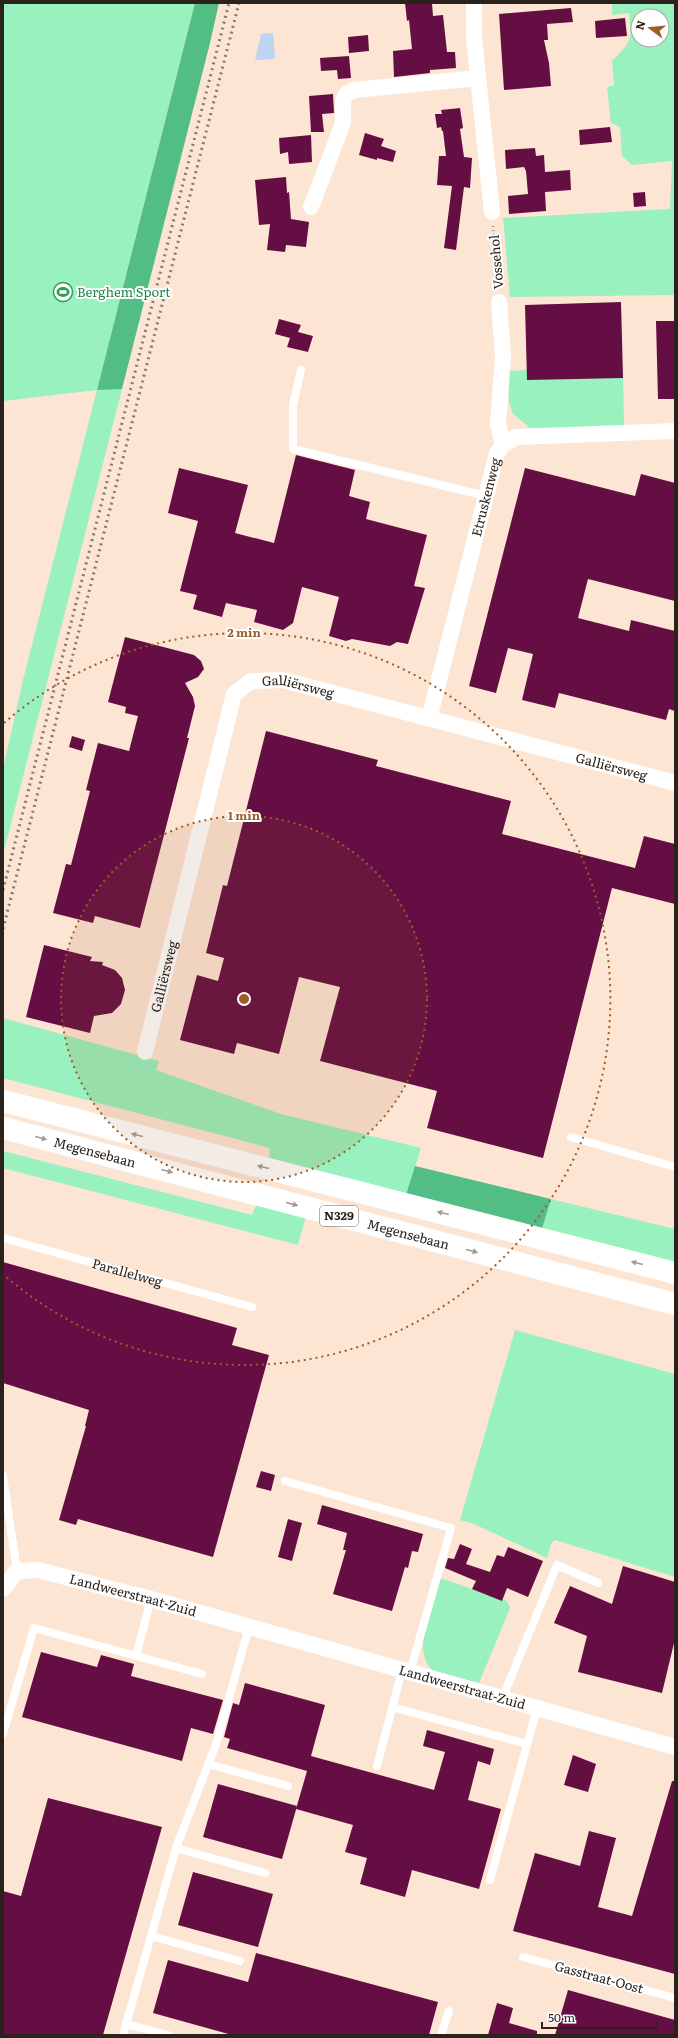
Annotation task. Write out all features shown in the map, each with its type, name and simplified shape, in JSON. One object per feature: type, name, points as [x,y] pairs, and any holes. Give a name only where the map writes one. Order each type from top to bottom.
[{"type":"main road","name":"Megensebaan","points":[[3,1101],[675,1273]]},
{"type":"main road","name":"Megensebaan","points":[[3,1128],[675,1304]]},
{"type":"street","points":[[474,3],[474,38],[492,212]]},
{"type":"street","points":[[311,207],[343,123],[343,102],[346,94],[354,90],[478,78]]},
{"type":"street","name":"Vossehol","points":[[499,302],[503,356],[498,424],[504,445]]},
{"type":"street","name":"Etruskenweg","points":[[429,719],[497,453],[504,445],[516,437],[675,431]]},
{"type":"street","name":"Galliërsweg","points":[[145,1052],[234,694],[251,681],[283,680],[675,783]]},
{"type":"street","name":"Landweerstraat-Zuid","points":[[17,1571],[38,1570],[151,1600],[675,1747]]},
{"type":"street","points":[[3,1589],[17,1571]]},
{"type":"lane","points":[[301,370],[293,405],[293,449],[486,496]]},
{"type":"lane","points":[[571,1138],[675,1167]]},
{"type":"lane","name":"Parallelweg","points":[[3,1238],[252,1307]]},
{"type":"lane","points":[[3,1476],[17,1571]]},
{"type":"lane","points":[[285,1481],[451,1528],[406,1671],[392,1707],[376,1766]]},
{"type":"lane","points":[[504,1698],[557,1565],[598,1583]]},
{"type":"lane","points":[[136,1656],[151,1600]]},
{"type":"lane","points":[[123,2035],[176,1848],[216,1744],[249,1627]]},
{"type":"lane","points":[[3,1734],[34,1628],[202,1674]]},
{"type":"lane","points":[[392,1707],[527,1744]]},
{"type":"lane","points":[[490,1880],[538,1708]]},
{"type":"lane","points":[[208,1764],[288,1786]]},
{"type":"lane","points":[[176,1848],[265,1873]]},
{"type":"lane","points":[[151,1936],[240,1961]]},
{"type":"lane","name":"Gasstraat-Oost","points":[[523,1957],[675,1998]]},
{"type":"lane","points":[[441,2035],[449,2011]]},
{"type":"lane","points":[[126,2024],[168,2035]]},
{"type":"path","name":"Vossehol","points":[[492,212],[499,302]]},
{"type":"green space","name":"Berghem Sport","points":[[3,3],[195,3],[97,390],[3,401]]},
{"type":"green space","points":[[195,3],[219,3],[210,43],[122,389],[97,390]]},
{"type":"green space","points":[[612,3],[675,3],[675,295],[510,297],[503,218],[670,209],[672,161],[632,165],[622,156],[620,127],[611,123],[607,87],[614,85],[612,61],[624,49],[630,35],[630,48],[670,48],[670,8],[630,8],[630,30],[629,13],[612,15]]},
{"type":"green space","points":[[623,365],[624,426],[530,428],[513,414],[509,402],[507,371]]},
{"type":"green space","points":[[122,389],[3,855],[3,769],[23,680],[97,390]]},
{"type":"green space","points":[[3,1018],[159,1061],[156,1070],[281,1114],[421,1148],[405,1198],[268,1161],[270,1148],[3,1078]]},
{"type":"green space","points":[[3,1151],[252,1215],[257,1203],[306,1216],[298,1245],[3,1168]]},
{"type":"green space","points":[[415,1166],[551,1199],[541,1232],[405,1198]]},
{"type":"green space","points":[[551,1199],[675,1229],[675,1265],[541,1232]]},
{"type":"green space","points":[[515,1330],[675,1374],[675,1577],[555,1540],[551,1544],[547,1558],[474,1524],[460,1520]]},
{"type":"green space","points":[[440,1578],[507,1601],[510,1608],[479,1683],[437,1673],[429,1665],[424,1655],[423,1642],[425,1628]]},
{"type":"water","points":[[273,33],[275,59],[255,60],[261,34]]},
{"type":"building","points":[[405,3],[432,3],[433,16],[443,15],[447,52],[455,52],[456,68],[430,70],[430,73],[394,77],[393,51],[412,49],[409,20],[407,21]]},
{"type":"building","points":[[571,8],[573,22],[547,24],[548,40],[544,40],[549,63],[551,86],[504,90],[499,14]]},
{"type":"building","points":[[625,18],[627,36],[596,38],[595,21]]},
{"type":"building","points":[[368,35],[369,51],[349,53],[348,37]]},
{"type":"building","points":[[349,56],[351,78],[338,79],[337,70],[321,71],[320,58]]},
{"type":"building","points":[[333,94],[334,113],[322,114],[324,132],[311,132],[309,96]]},
{"type":"building","points":[[460,108],[463,128],[460,129],[464,157],[472,158],[470,188],[464,187],[456,250],[444,248],[452,186],[437,185],[439,156],[446,156],[443,131],[441,127],[437,128],[435,114],[442,114],[441,110]]},
{"type":"building","points":[[610,127],[612,142],[580,145],[579,130]]},
{"type":"building","points":[[365,133],[384,139],[381,146],[396,151],[393,162],[377,158],[377,160],[359,155]]},
{"type":"building","points":[[311,135],[312,162],[289,164],[288,152],[280,154],[279,138]]},
{"type":"building","points":[[535,148],[536,156],[544,155],[545,172],[570,170],[571,190],[545,192],[546,211],[509,214],[508,196],[528,194],[526,171],[524,167],[506,169],[505,150]]},
{"type":"building","points":[[286,177],[287,193],[289,192],[291,219],[309,222],[306,247],[286,245],[285,252],[267,250],[270,224],[259,225],[255,180]]},
{"type":"building","points":[[645,192],[646,206],[634,207],[633,193]]},
{"type":"building","points":[[621,302],[623,378],[527,380],[525,305]]},
{"type":"building","points":[[279,319],[301,325],[298,332],[313,336],[308,352],[287,347],[290,338],[275,334]]},
{"type":"building","points":[[656,321],[675,321],[675,399],[658,399]]},
{"type":"building","points":[[296,455],[355,470],[349,496],[370,502],[366,519],[427,535],[414,586],[425,588],[408,644],[397,642],[390,646],[352,639],[346,641],[329,636],[339,597],[302,587],[293,623],[283,630],[254,622],[257,610],[226,603],[222,617],[193,609],[197,595],[180,591],[198,521],[168,513],[179,468],[248,485],[235,533],[274,543]]},
{"type":"building","points":[[525,468],[635,496],[641,474],[675,483],[675,601],[588,579],[578,618],[629,631],[631,620],[675,631],[675,711],[669,709],[666,720],[559,693],[555,708],[522,700],[533,654],[508,648],[496,693],[469,686]]},
{"type":"building","points":[[125,637],[194,655],[201,661],[204,669],[198,677],[185,683],[193,697],[195,706],[187,738],[189,738],[140,928],[95,916],[93,923],[53,913],[66,864],[71,865],[90,791],[86,790],[98,743],[129,751],[138,716],[125,713],[126,707],[108,702]]},
{"type":"building","points":[[266,731],[378,760],[376,766],[511,801],[502,834],[635,868],[644,836],[675,844],[675,904],[612,888],[543,1158],[427,1128],[437,1091],[320,1061],[340,987],[299,977],[279,1054],[237,1043],[234,1054],[180,1040],[197,975],[218,981],[224,958],[206,953],[223,885],[227,886]]},
{"type":"building","points":[[72,736],[85,740],[82,751],[69,747]]},
{"type":"building","points":[[44,945],[92,957],[90,961],[103,962],[102,965],[115,970],[122,978],[125,990],[121,1004],[112,1013],[94,1016],[90,1033],[26,1017]]},
{"type":"building","points":[[3,1262],[237,1328],[232,1345],[269,1355],[213,1557],[78,1519],[76,1525],[59,1520],[86,1426],[89,1410],[3,1383]]},
{"type":"building","points":[[261,1471],[275,1475],[271,1491],[256,1487]]},
{"type":"building","points":[[322,1505],[423,1534],[418,1552],[412,1551],[408,1568],[405,1567],[392,1611],[333,1594],[346,1550],[343,1550],[347,1533],[317,1524]]},
{"type":"building","points":[[288,1519],[302,1523],[292,1561],[278,1557]]},
{"type":"building","points":[[460,1544],[472,1549],[466,1564],[490,1572],[497,1555],[504,1557],[508,1547],[543,1561],[528,1597],[507,1588],[502,1601],[472,1589],[476,1581],[445,1568],[448,1558],[454,1559]]},
{"type":"building","points":[[623,1566],[675,1582],[675,1639],[662,1693],[578,1672],[587,1636],[554,1623],[570,1586],[612,1604]]},
{"type":"building","points":[[41,1652],[97,1667],[101,1655],[134,1664],[131,1676],[223,1700],[213,1734],[191,1728],[182,1761],[22,1717]]},
{"type":"building","points":[[245,1683],[325,1705],[311,1756],[434,1790],[445,1752],[423,1746],[427,1730],[494,1749],[490,1765],[478,1761],[468,1800],[501,1809],[479,1889],[412,1870],[405,1897],[360,1884],[367,1858],[345,1852],[353,1825],[296,1809],[307,1771],[227,1748],[230,1739],[224,1737],[233,1703],[239,1705]]},
{"type":"building","points":[[573,1755],[596,1764],[588,1792],[564,1785]]},
{"type":"building","points":[[672,1781],[675,1781],[675,1974],[513,1931],[535,1853],[580,1866],[589,1831],[616,1838],[598,1907],[632,1916]]},
{"type":"building","points":[[218,1784],[297,1806],[282,1859],[203,1837]]},
{"type":"building","points":[[48,1798],[162,1827],[103,2035],[3,2035],[3,1891],[21,1896]]},
{"type":"building","points":[[193,1872],[273,1894],[258,1947],[178,1925]]},
{"type":"building","points":[[256,1953],[438,2002],[429,2035],[232,2035],[153,2013],[168,1960],[248,1982]]},
{"type":"building","points":[[568,1990],[675,2020],[675,2035],[555,2035]]},
{"type":"building","points":[[497,2003],[513,2008],[509,2023],[537,2031],[537,2035],[488,2035]]},
{"type":"railway","points":[[3,890],[229,3]]},
{"type":"railway","points":[[3,929],[239,3]]},
{"type":"place","name":"Berghem Sport","points":[[63,292]]}]
